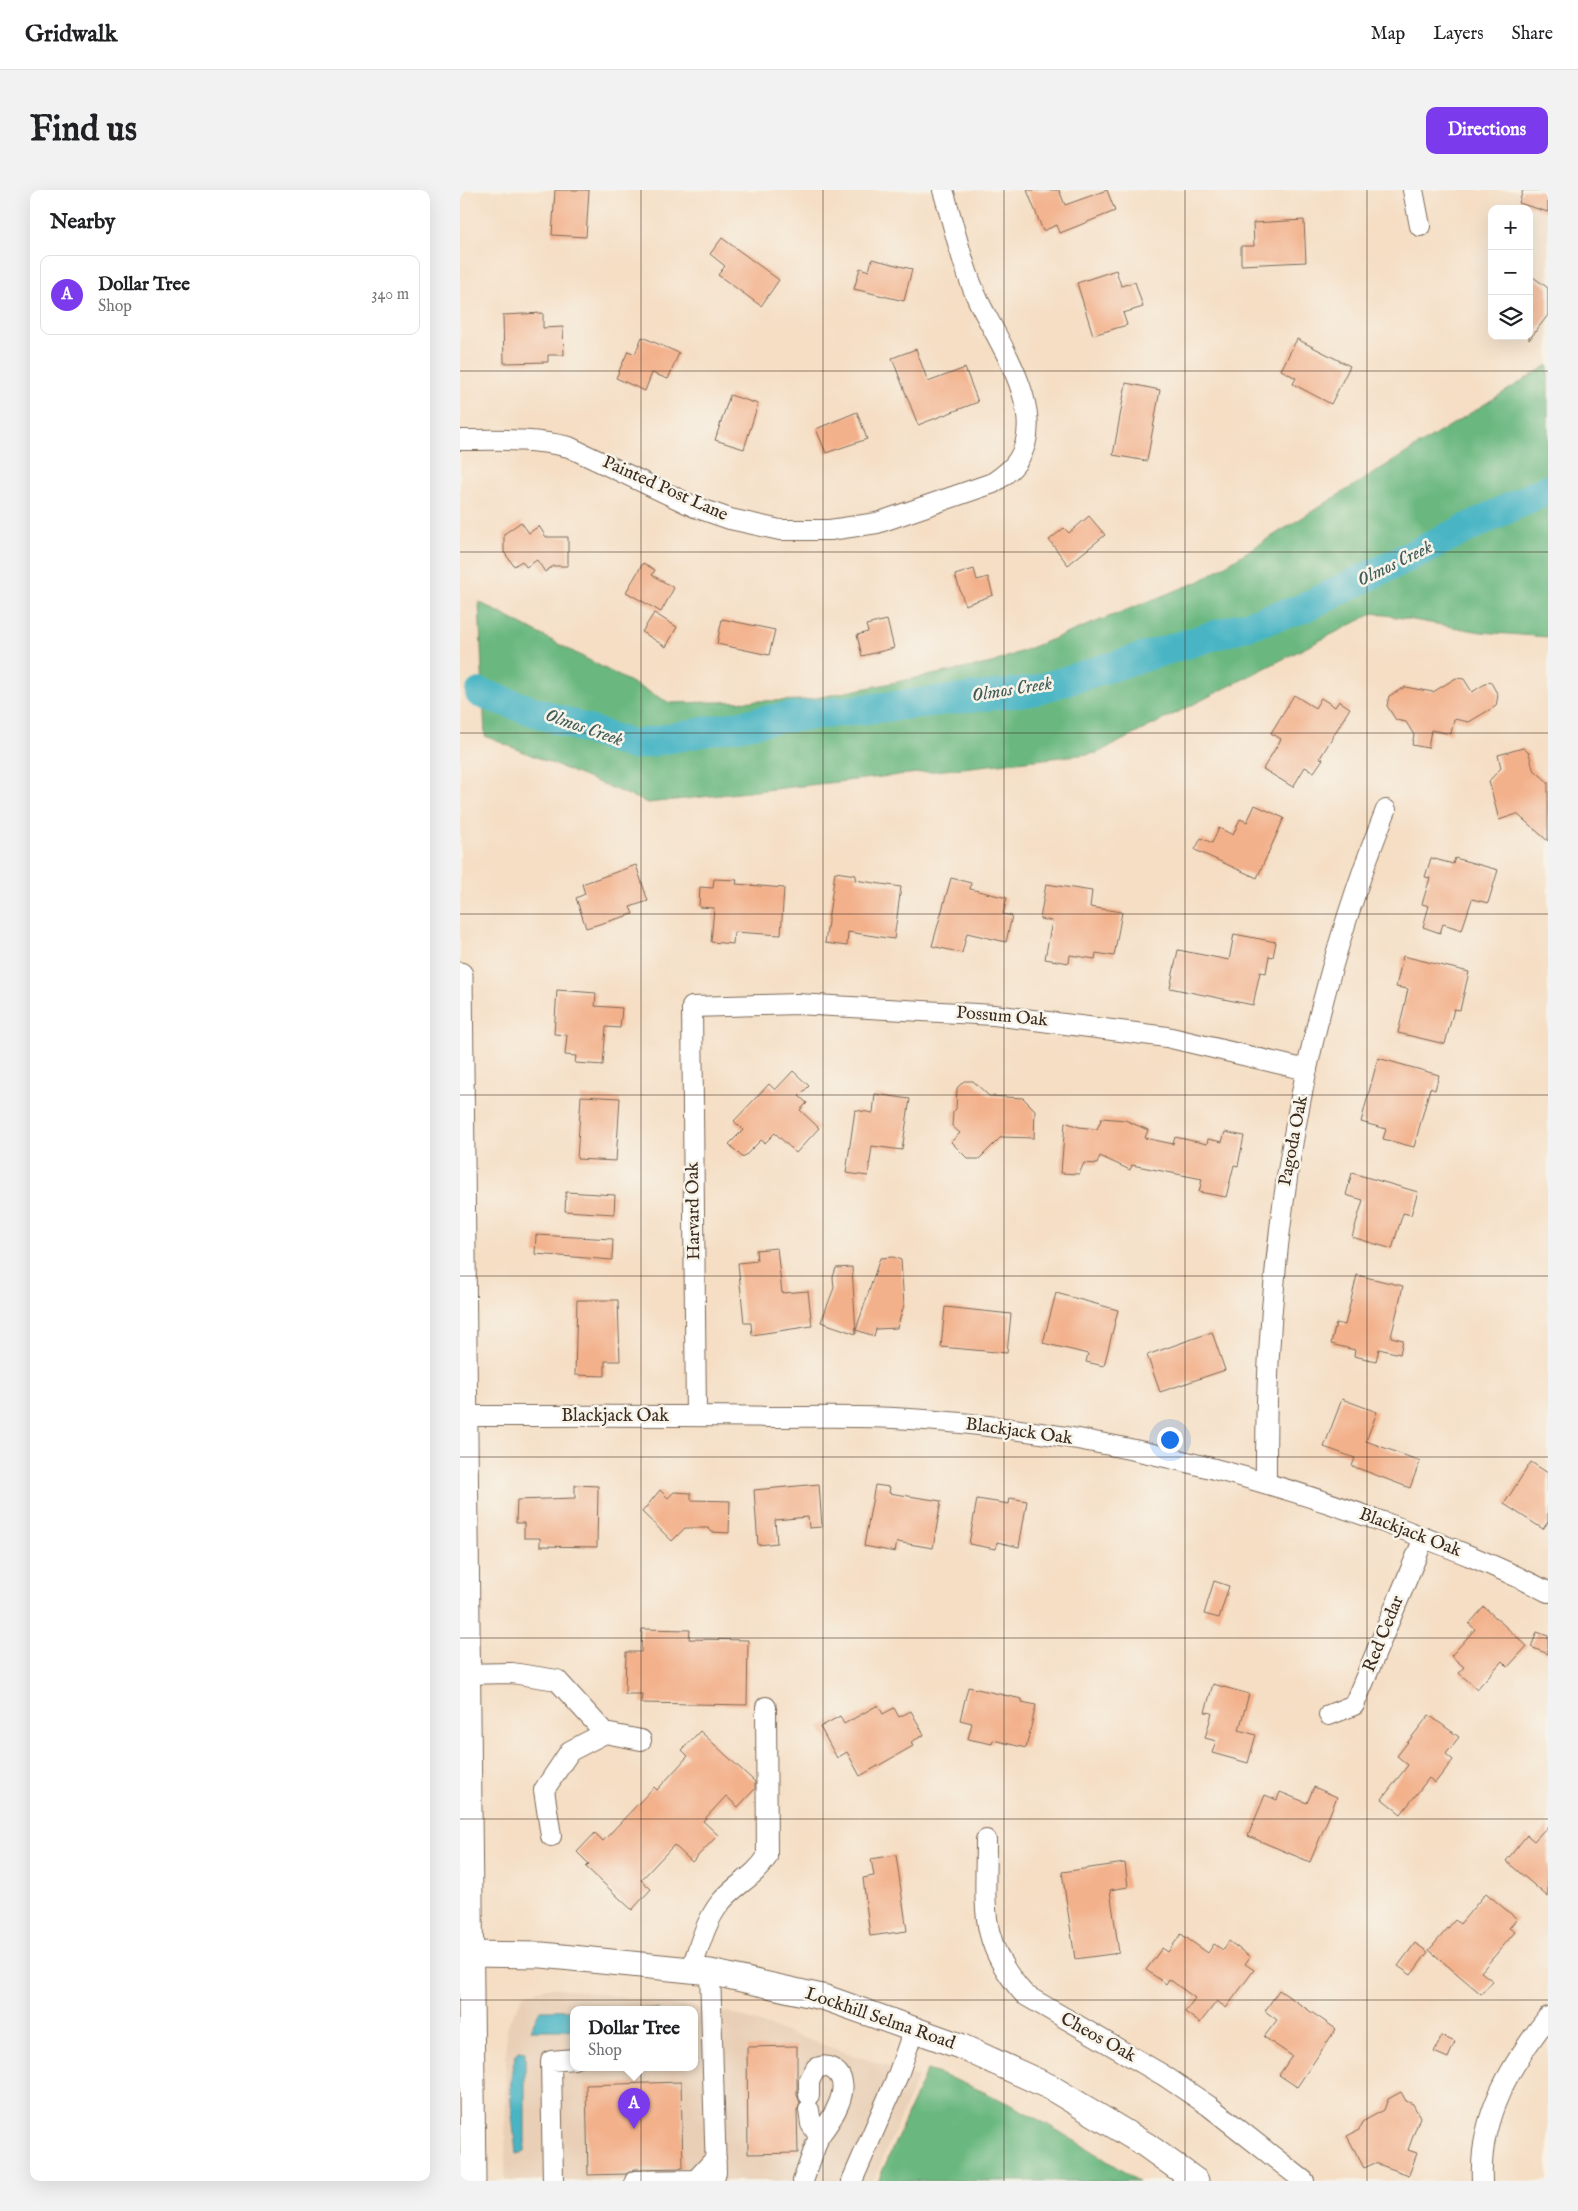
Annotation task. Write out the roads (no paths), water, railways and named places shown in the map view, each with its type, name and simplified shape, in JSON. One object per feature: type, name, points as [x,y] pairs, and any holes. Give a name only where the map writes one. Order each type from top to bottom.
[{"type":"main road","points":[[460,975],[465,1416],[463,1448],[464,1954],[477,2180]]},
{"type":"main road","name":"Lockhill Selma Road","points":[[464,1954],[542,1955],[700,1971],[826,1998],[960,2046],[1050,2087],[1146,2145],[1196,2181]]},
{"type":"street","name":"Painted Post Lane","points":[[460,440],[518,440],[552,443],[569,447],[695,507],[730,519],[780,530],[830,530],[877,523],[993,484],[1007,474],[1019,460],[1025,443],[1025,403],[1016,372],[974,291],[943,190]]},
{"type":"street","points":[[1413,190],[1420,226]]},
{"type":"street","name":"Pagoda Oak","points":[[1266,1483],[1266,1399],[1273,1284],[1283,1197],[1307,1070],[1339,948],[1369,852],[1386,810]]},
{"type":"street","name":"Possum Oak","points":[[692,1007],[797,1004],[994,1015],[1167,1037],[1307,1070]]},
{"type":"street","name":"Harvard Oak","points":[[692,1007],[696,1416]]},
{"type":"street","name":"Blackjack Oak","points":[[465,1416],[894,1418],[969,1424],[1135,1450],[1266,1483],[1342,1507],[1514,1574],[1548,1592]]},
{"type":"street","name":"Red Cedar","points":[[1329,1715],[1354,1706],[1424,1538]]},
{"type":"street","points":[[464,1674],[512,1673],[557,1680],[605,1732],[641,1740]]},
{"type":"street","points":[[713,2181],[716,2172],[716,2158],[703,2052],[700,1971],[708,1922],[720,1902],[758,1871],[766,1857],[766,1707]]},
{"type":"street","points":[[551,1836],[544,1790],[570,1751],[605,1732]]},
{"type":"street","name":"Cheos Oak","points":[[986,1840],[987,1921],[989,1937],[1005,1971],[1025,1995],[1163,2075],[1209,2106],[1304,2181]]},
{"type":"street","points":[[1482,2181],[1484,2148],[1491,2110],[1504,2081],[1520,2054],[1548,2017]]},
{"type":"street","points":[[852,2181],[898,2075],[914,2029]]},
{"type":"street","points":[[553,2181],[551,2061],[570,2059]]},
{"type":"street","points":[[803,2181],[819,2136],[829,2123],[841,2096],[843,2082],[839,2073],[832,2068],[823,2066],[816,2068],[809,2082],[811,2124],[819,2136]]},
{"type":"street","points":[[635,2181],[696,2180],[716,2158]]},
{"type":"street","points":[[699,2181],[716,2158]]},
{"type":"water","points":[[540,2010],[570,2010],[570,2030],[530,2030]]},
{"type":"water","points":[[518,2051],[525,2052],[525,2152],[516,2154],[511,2088],[514,2062]]},
{"type":"waterway","name":"Olmos Creek","points":[[480,693],[633,745],[774,719],[1032,691],[1301,609],[1548,489]]},
{"type":"place","name":"Dollar Tree","points":[[634,2129]]}]
